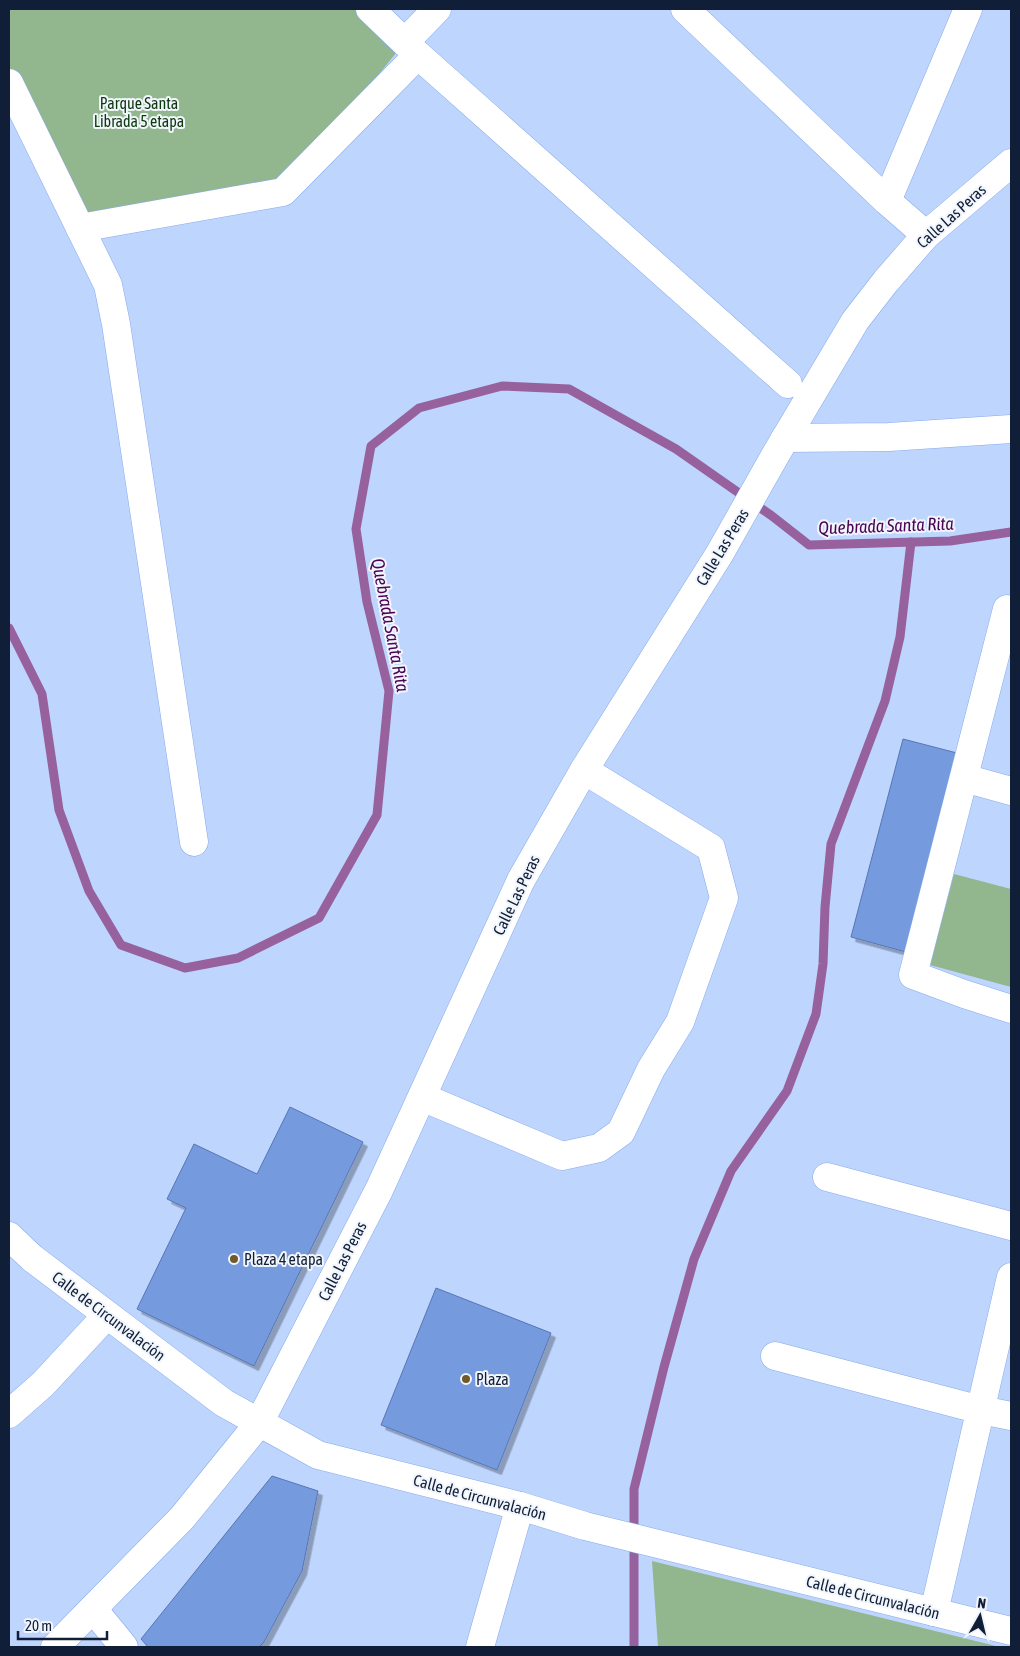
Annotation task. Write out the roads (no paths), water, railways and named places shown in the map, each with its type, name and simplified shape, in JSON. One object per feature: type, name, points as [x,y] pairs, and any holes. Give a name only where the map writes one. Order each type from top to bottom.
[{"type":"street","points":[[370,9],[788,384]]},
{"type":"street","points":[[80,228],[283,192],[412,48],[437,9]]},
{"type":"street","points":[[685,9],[887,201],[926,235]]},
{"type":"street","points":[[887,201],[968,9]]},
{"type":"street","points":[[9,83],[108,285],[116,324],[194,842]]},
{"type":"street","name":"Calle Las Peras","points":[[55,1647],[182,1518],[259,1423],[379,1190],[521,880],[584,770],[720,553],[855,322],[886,281],[926,235],[1011,163]]},
{"type":"street","points":[[781,446],[1011,429]]},
{"type":"street","points":[[1008,609],[913,975],[1011,1009]]},
{"type":"street","points":[[422,1096],[562,1156],[599,1148],[621,1132],[651,1069],[680,1022],[724,898],[711,848],[584,770]]},
{"type":"street","points":[[964,778],[1011,790]]},
{"type":"street","points":[[827,1177],[1011,1226]]},
{"type":"street","name":"Calle de Circunvalación","points":[[9,1236],[32,1258],[224,1404],[318,1455],[520,1506],[585,1526],[1011,1630]]},
{"type":"street","points":[[934,1612],[1011,1277]]},
{"type":"street","points":[[9,1414],[43,1384],[108,1315]]},
{"type":"street","points":[[775,1356],[981,1410],[1011,1416]]},
{"type":"street","points":[[480,1647],[520,1506]]},
{"type":"street","points":[[93,1609],[124,1647]]},
{"type":"waterway","name":"Quebrada Santa Rita","points":[[9,628],[42,694],[59,810],[89,891],[121,945],[185,968],[238,958],[319,918],[377,815],[389,691],[367,602],[356,529],[371,446],[419,408],[502,386],[569,389],[676,449],[772,516],[809,545],[950,541],[1011,532]]},
{"type":"waterway","points":[[634,1647],[634,1489],[664,1367],[694,1259],[731,1171],[787,1091],[816,1014],[823,964],[825,907],[831,844],[885,701],[900,637],[911,542]]},
{"type":"place","name":"Plaza 4 etapa","points":[[234,1259]]},
{"type":"place","name":"Plaza","points":[[466,1379]]},
{"type":"park label","name":"Parque Santa Librada 5 etapa","points":[[139,112]]}]
